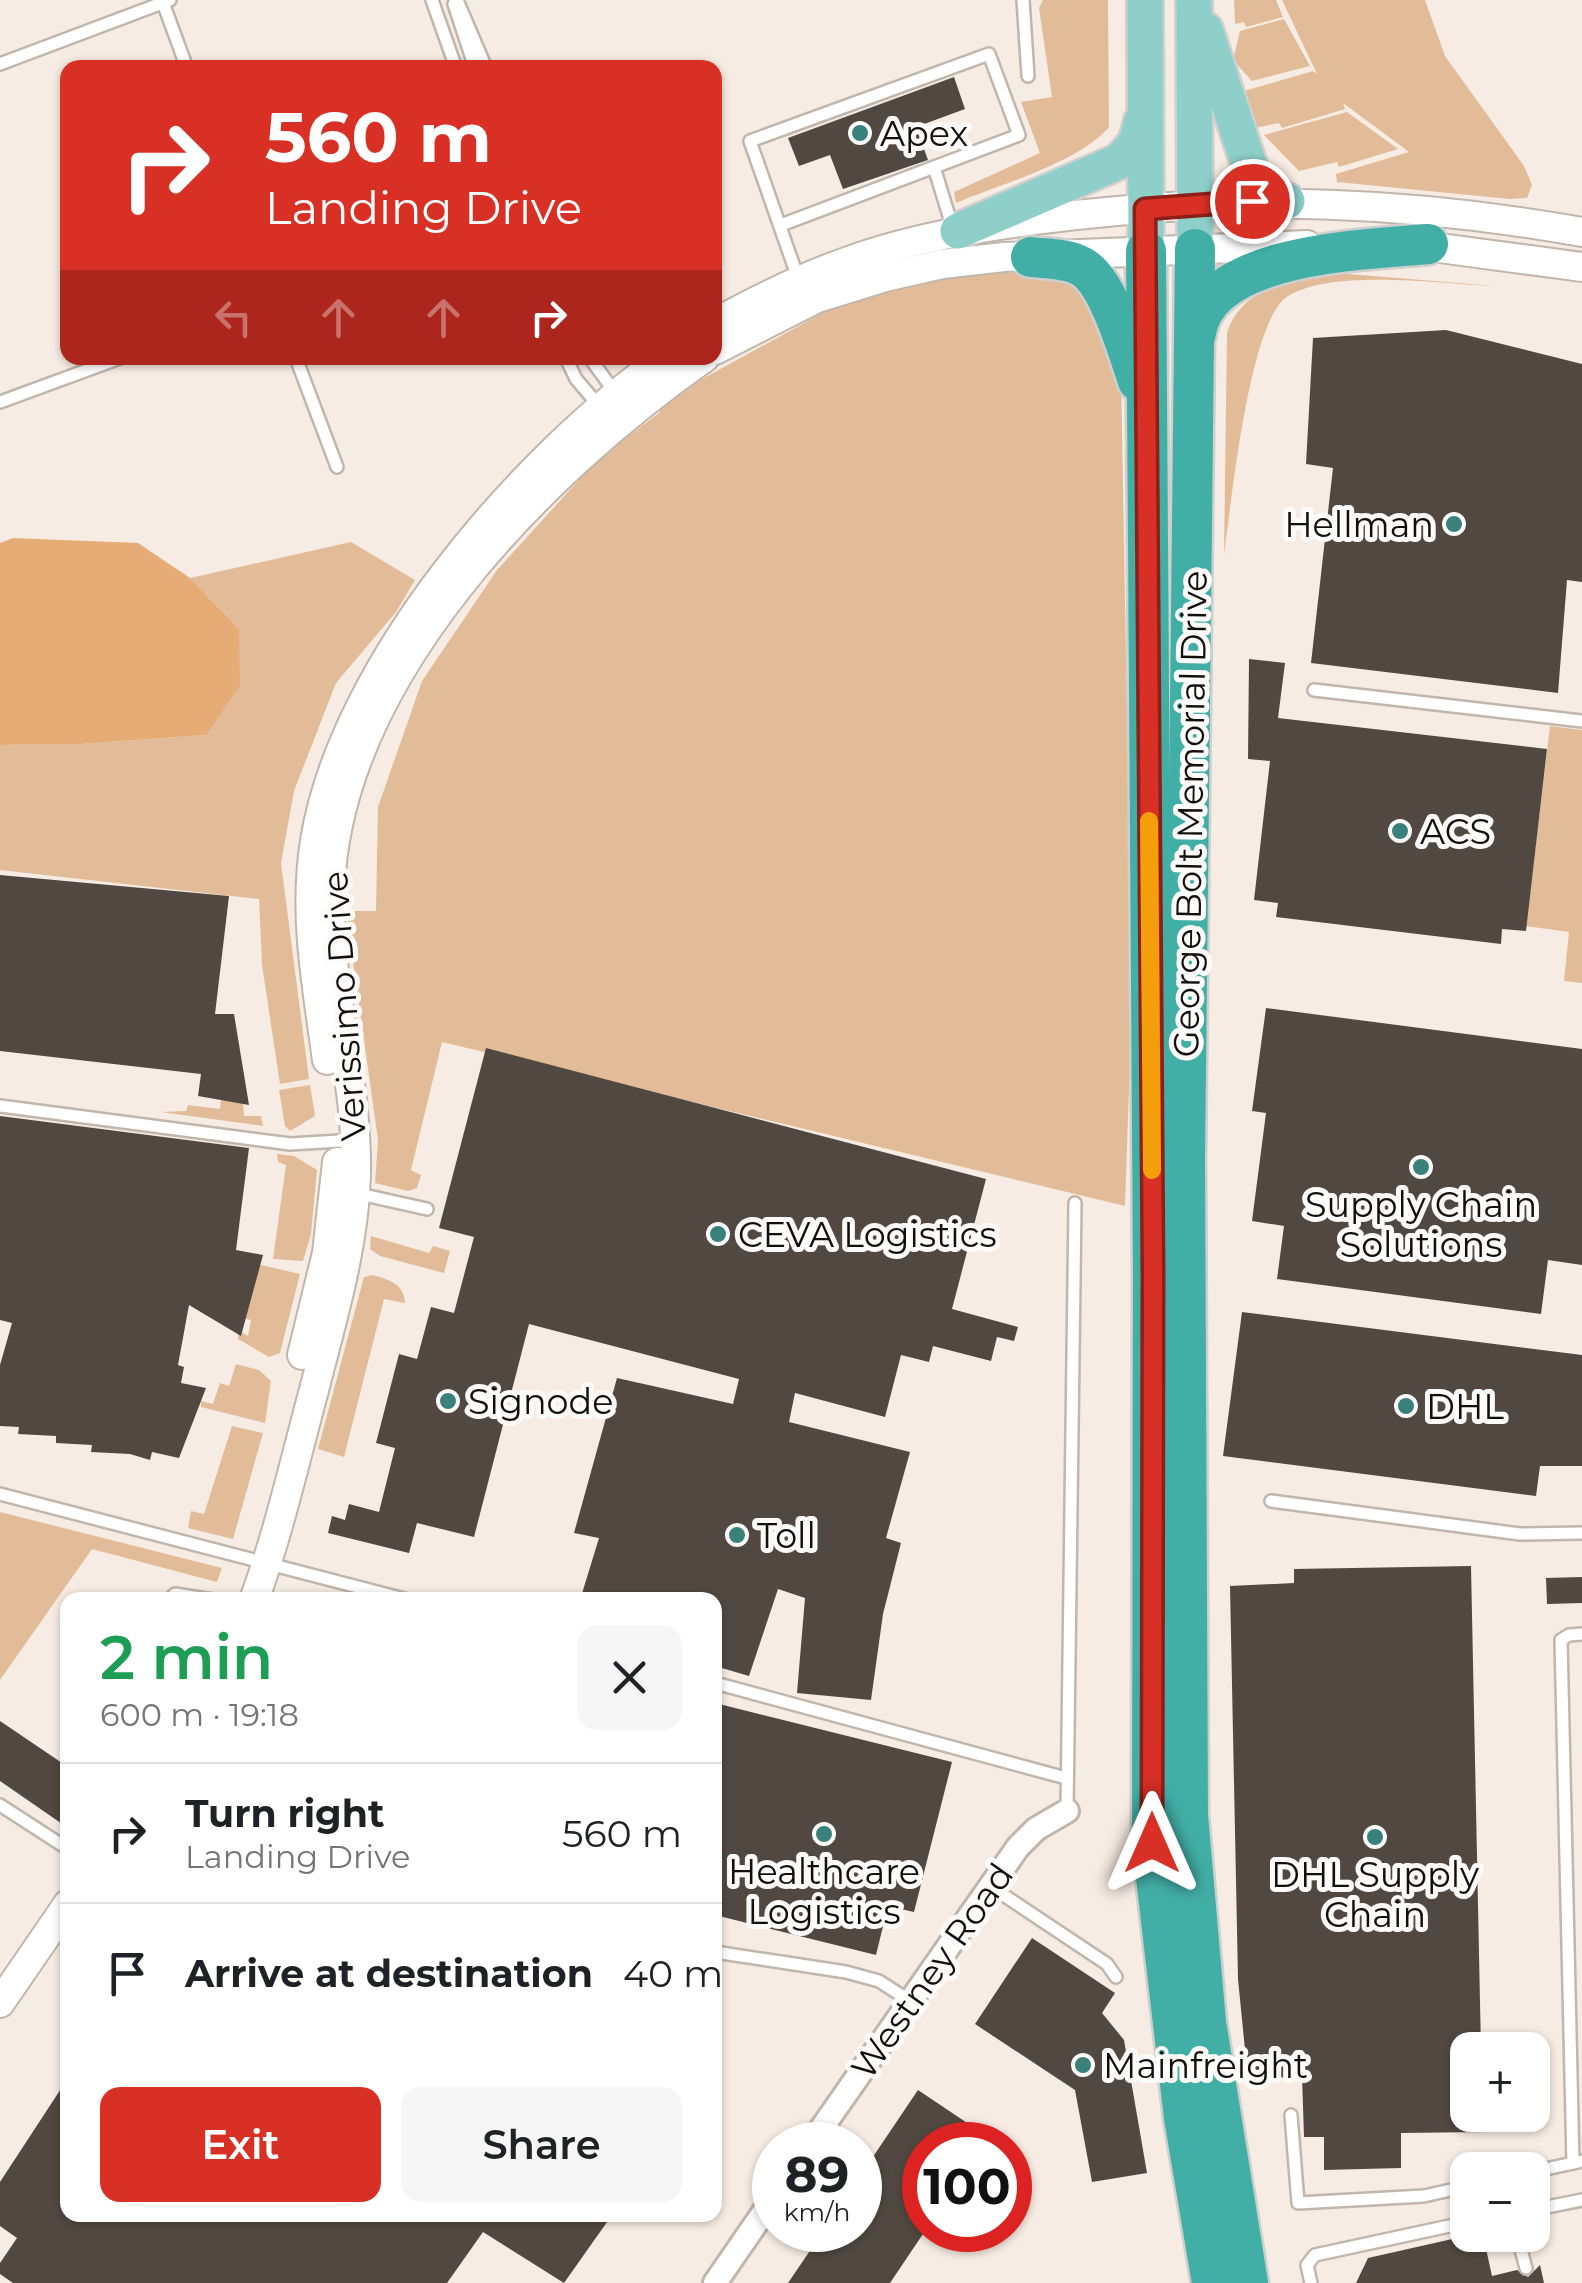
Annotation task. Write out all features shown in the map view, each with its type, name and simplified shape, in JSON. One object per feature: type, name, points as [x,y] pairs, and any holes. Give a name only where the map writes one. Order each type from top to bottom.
[{"type":"highway","points":[[1196,337],[1202,310],[1216,294],[1239,280],[1301,258],[1428,244]]},
{"type":"highway","name":"George Bolt Memorial Drive","points":[[1195,249],[1185,1159],[1188,1815],[1206,2022],[1248,2283]]},
{"type":"highway","name":"George Bolt Memorial Drive","points":[[1146,252],[1153,1272],[1152,1843],[1184,2118],[1212,2283]]},
{"type":"highway","points":[[1030,257],[1074,263],[1098,282],[1146,404]]},
{"type":"main road","name":"George Bolt Memorial Drive","points":[[1144,0],[1146,252]]},
{"type":"main road","name":"George Bolt Memorial Drive","points":[[1195,0],[1195,249]]},
{"type":"main road","points":[[1195,0],[1256,183],[1268,195],[1286,201]]},
{"type":"main road","points":[[956,232],[1120,162],[1136,143],[1144,115]]},
{"type":"street","points":[[722,320],[799,281],[878,252],[956,232],[1145,209],[1286,201],[1463,213],[1582,232]]},
{"type":"street","points":[[722,346],[782,314],[852,286],[942,264],[1195,249],[1428,244],[1582,267]]},
{"type":"street","name":"Verissimo Drive","points":[[616,409],[657,365]]},
{"type":"street","name":"Verissimo Drive","points":[[248,1592],[340,1285],[355,1194],[309,935],[321,809],[342,744],[398,638],[438,582],[544,461],[616,409],[692,365]]},
{"type":"street","name":"Verissimo Drive","points":[[255,1592],[347,1142]]},
{"type":"street","name":"Westney Road","points":[[826,2122],[1027,1838],[1066,1811]]},
{"type":"street","points":[[0,2003],[60,1916]]},
{"type":"street","points":[[715,2283],[752,2229]]},
{"type":"lane","points":[[432,0],[455,60]]},
{"type":"lane","points":[[455,0],[473,60]]},
{"type":"lane","points":[[455,0],[482,60]]},
{"type":"lane","points":[[1023,0],[1028,76]]},
{"type":"lane","points":[[0,64],[165,1],[184,60]]},
{"type":"lane","points":[[781,225],[1019,135],[989,54],[750,141],[799,281]]},
{"type":"lane","points":[[934,166],[956,232]]},
{"type":"lane","points":[[0,402],[101,365]]},
{"type":"lane","points":[[299,365],[337,467]]},
{"type":"lane","points":[[569,365],[576,379],[616,409]]},
{"type":"lane","points":[[594,365],[616,409]]},
{"type":"lane","points":[[1314,690],[1582,721]]},
{"type":"lane","points":[[0,1106],[290,1144],[347,1142]]},
{"type":"lane","points":[[355,1194],[427,1210]]},
{"type":"lane","points":[[1066,1811],[1076,1203]]},
{"type":"lane","points":[[0,1494],[378,1592]]},
{"type":"lane","points":[[1271,1502],[1520,1534],[1582,1533]]},
{"type":"lane","points":[[1550,2168],[1577,2162],[1560,1640],[1582,1634]]},
{"type":"lane","points":[[722,1685],[1066,1778]]},
{"type":"lane","points":[[0,1804],[60,1844]]},
{"type":"lane","points":[[990,1886],[1107,1964],[1116,1976]]},
{"type":"lane","points":[[722,1953],[846,1972],[879,1981],[910,2001]]},
{"type":"lane","points":[[1291,2114],[1298,2203],[1424,2196],[1450,2190]]},
{"type":"lane","points":[[1550,2206],[1582,2200]]},
{"type":"lane","points":[[1311,2283],[1307,2266],[1316,2255],[1450,2226]]},
{"type":"lane","points":[[1522,2252],[1526,2268]]},
{"type":"shaded area","points":[[1043,0],[1108,0],[1109,127],[1059,162],[956,203],[954,192],[1040,153],[1021,102],[1052,97],[1039,8]]},
{"type":"shaded area","points":[[1234,0],[1276,0],[1283,17],[1246,27],[1244,22],[1235,24]]},
{"type":"shaded area","points":[[1282,0],[1425,0],[1445,56],[1524,166],[1532,185],[1527,198],[1337,182],[1336,174],[1409,152],[1343,103],[1345,109],[1282,128],[1279,123],[1254,128],[1244,91],[1313,71],[1317,74]]},
{"type":"shaded area","points":[[1284,19],[1310,66],[1252,81],[1233,60],[1240,31]]},
{"type":"shaded area","points":[[1347,112],[1398,149],[1339,167],[1337,162],[1299,171],[1264,135]]},
{"type":"shaded area","points":[[962,270],[1040,270],[1091,289],[1121,373],[1132,1001],[1125,1206],[442,1042],[411,1170],[421,1175],[417,1188],[408,1191],[375,1183],[378,1140],[346,911],[376,911],[378,807],[422,681],[497,570],[597,460],[660,412],[653,406],[866,289]]},
{"type":"shaded area","points":[[1324,272],[1495,286],[1359,280],[1308,287],[1288,296],[1274,312],[1252,375],[1224,555],[1227,333],[1234,318],[1253,297]]},
{"type":"shaded area","points":[[13,538],[138,543],[190,578],[239,629],[240,685],[206,735],[0,745],[0,543]]},
{"type":"shaded area","points":[[351,542],[415,580],[396,612],[336,683],[294,791],[281,863],[309,1079],[280,1084],[262,965],[259,899],[0,870],[0,745],[206,735],[239,629],[190,578]]},
{"type":"shaded area","points":[[1550,726],[1582,730],[1582,983],[1564,981],[1569,932],[1526,926]]},
{"type":"shaded area","points":[[310,1085],[315,1116],[290,1131],[285,1126],[279,1090]]},
{"type":"shaded area","points":[[221,1100],[243,1103],[244,1116],[261,1116],[263,1126],[161,1112],[186,1111],[188,1105],[220,1109]]},
{"type":"shaded area","points":[[277,1154],[294,1156],[317,1170],[311,1234],[303,1261],[273,1259],[286,1165],[278,1162]]},
{"type":"shaded area","points":[[371,1236],[429,1253],[433,1246],[450,1251],[444,1273],[380,1256],[370,1249]]},
{"type":"shaded area","points":[[257,1264],[300,1274],[280,1353],[269,1357],[238,1339],[238,1330],[248,1336],[251,1320],[243,1318]]},
{"type":"shaded area","points":[[373,1275],[399,1287],[405,1303],[384,1299],[344,1457],[318,1449],[364,1277]]},
{"type":"shaded area","points":[[236,1364],[259,1370],[271,1381],[265,1423],[201,1407],[201,1401],[213,1404],[220,1383],[229,1386]]},
{"type":"shaded area","points":[[232,1426],[263,1433],[233,1539],[188,1528],[191,1511],[204,1514]]},
{"type":"shaded area","points":[[0,1512],[222,1568],[217,1582],[92,1549],[0,1680]]},
{"type":"building","name":"Apex","points":[[954,77],[965,109],[916,127],[928,160],[843,189],[830,155],[799,166],[788,138]]},
{"type":"building","name":"Hellman","points":[[1446,330],[1582,364],[1582,582],[1567,580],[1558,693],[1311,663],[1333,468],[1306,464],[1313,338]]},
{"type":"building","name":"ACS","points":[[1249,659],[1285,663],[1278,718],[1547,749],[1526,931],[1502,929],[1501,944],[1276,917],[1278,903],[1254,900],[1270,761],[1248,759]]},
{"type":"building","points":[[0,875],[229,896],[215,1014],[234,1014],[249,1105],[198,1096],[201,1074],[0,1051]]},
{"type":"building","name":"Supply Chain Solutions","points":[[1266,1008],[1582,1049],[1582,1265],[1548,1260],[1541,1314],[1277,1279],[1284,1226],[1252,1221],[1266,1113],[1252,1111]]},
{"type":"building","points":[[486,1048],[986,1179],[952,1309],[1018,1327],[1014,1341],[997,1337],[991,1361],[933,1346],[929,1362],[901,1355],[885,1417],[795,1393],[789,1422],[910,1452],[886,1538],[901,1543],[883,1614],[871,1700],[797,1693],[805,1598],[778,1589],[749,1676],[722,1668],[722,1592],[582,1592],[599,1538],[574,1533],[617,1378],[733,1404],[739,1379],[529,1324],[474,1537],[417,1523],[409,1553],[328,1533],[332,1516],[345,1520],[349,1504],[379,1512],[395,1448],[376,1443],[399,1354],[417,1359],[431,1307],[454,1313],[474,1237],[439,1228]]},
{"type":"building","points":[[0,1116],[249,1148],[236,1250],[263,1255],[241,1336],[189,1305],[178,1365],[184,1367],[181,1383],[206,1388],[179,1458],[152,1452],[150,1460],[130,1454],[91,1452],[92,1445],[56,1443],[56,1436],[18,1434],[19,1427],[0,1426],[0,1365],[12,1323],[0,1320]]},
{"type":"building","name":"DHL","points":[[1242,1312],[1582,1355],[1582,1466],[1540,1466],[1536,1496],[1223,1456]]},
{"type":"building","name":"DHL Supply Chain","points":[[1471,1566],[1481,2032],[1450,2032],[1450,2132],[1483,2132],[1401,2133],[1401,2168],[1324,2170],[1324,2137],[1304,2137],[1302,2076],[1248,2080],[1238,1979],[1230,1586],[1294,1583],[1294,1569]]},
{"type":"building","points":[[1582,1577],[1582,1603],[1547,1604],[1546,1578]]},
{"type":"building","name":"Healthcare Logistics","points":[[722,1705],[952,1762],[914,1912],[888,1906],[876,1955],[722,1917]]},
{"type":"building","points":[[0,1721],[60,1762],[60,1822],[0,1781]]},
{"type":"building","name":"Mainfreight","points":[[1032,1938],[1115,1993],[1102,2013],[1124,2040],[1147,2173],[1092,2182],[1075,2090],[975,2024]]},
{"type":"building","points":[[60,2090],[60,2222],[607,2222],[564,2283],[483,2232],[447,2283],[13,2283],[0,2274],[0,2263],[17,2238],[0,2226],[0,2182]]},
{"type":"building","points":[[918,2090],[966,2122],[902,2122],[902,2252],[911,2252],[890,2283],[788,2283],[809,2252],[882,2252],[882,2143]]},
{"type":"building","points":[[1450,2240],[1450,2252],[1487,2252],[1492,2276],[1517,2270],[1528,2277],[1540,2265],[1544,2283],[1356,2283],[1368,2258]]},
{"type":"slow traffic","points":[[1149,821],[1152,1170]]},
{"type":"place","name":"Apex","points":[[860,133]]},
{"type":"place","name":"Hellman","points":[[1454,524]]},
{"type":"place","name":"ACS","points":[[1400,831]]},
{"type":"place","name":"Supply Chain Solutions","points":[[1421,1167]]},
{"type":"place","name":"CEVA Logistics","points":[[718,1234]]},
{"type":"place","name":"Signode","points":[[448,1401]]},
{"type":"place","name":"DHL","points":[[1406,1406]]},
{"type":"place","name":"Toll","points":[[737,1535]]},
{"type":"place","name":"Healthcare Logistics","points":[[824,1834]]},
{"type":"place","name":"DHL Supply Chain","points":[[1375,1837]]},
{"type":"place","name":"Mainfreight","points":[[1083,2065]]},
{"type":"route","points":[[1152,1843],[1153,1272],[1145,209],[1252,201]]}]
